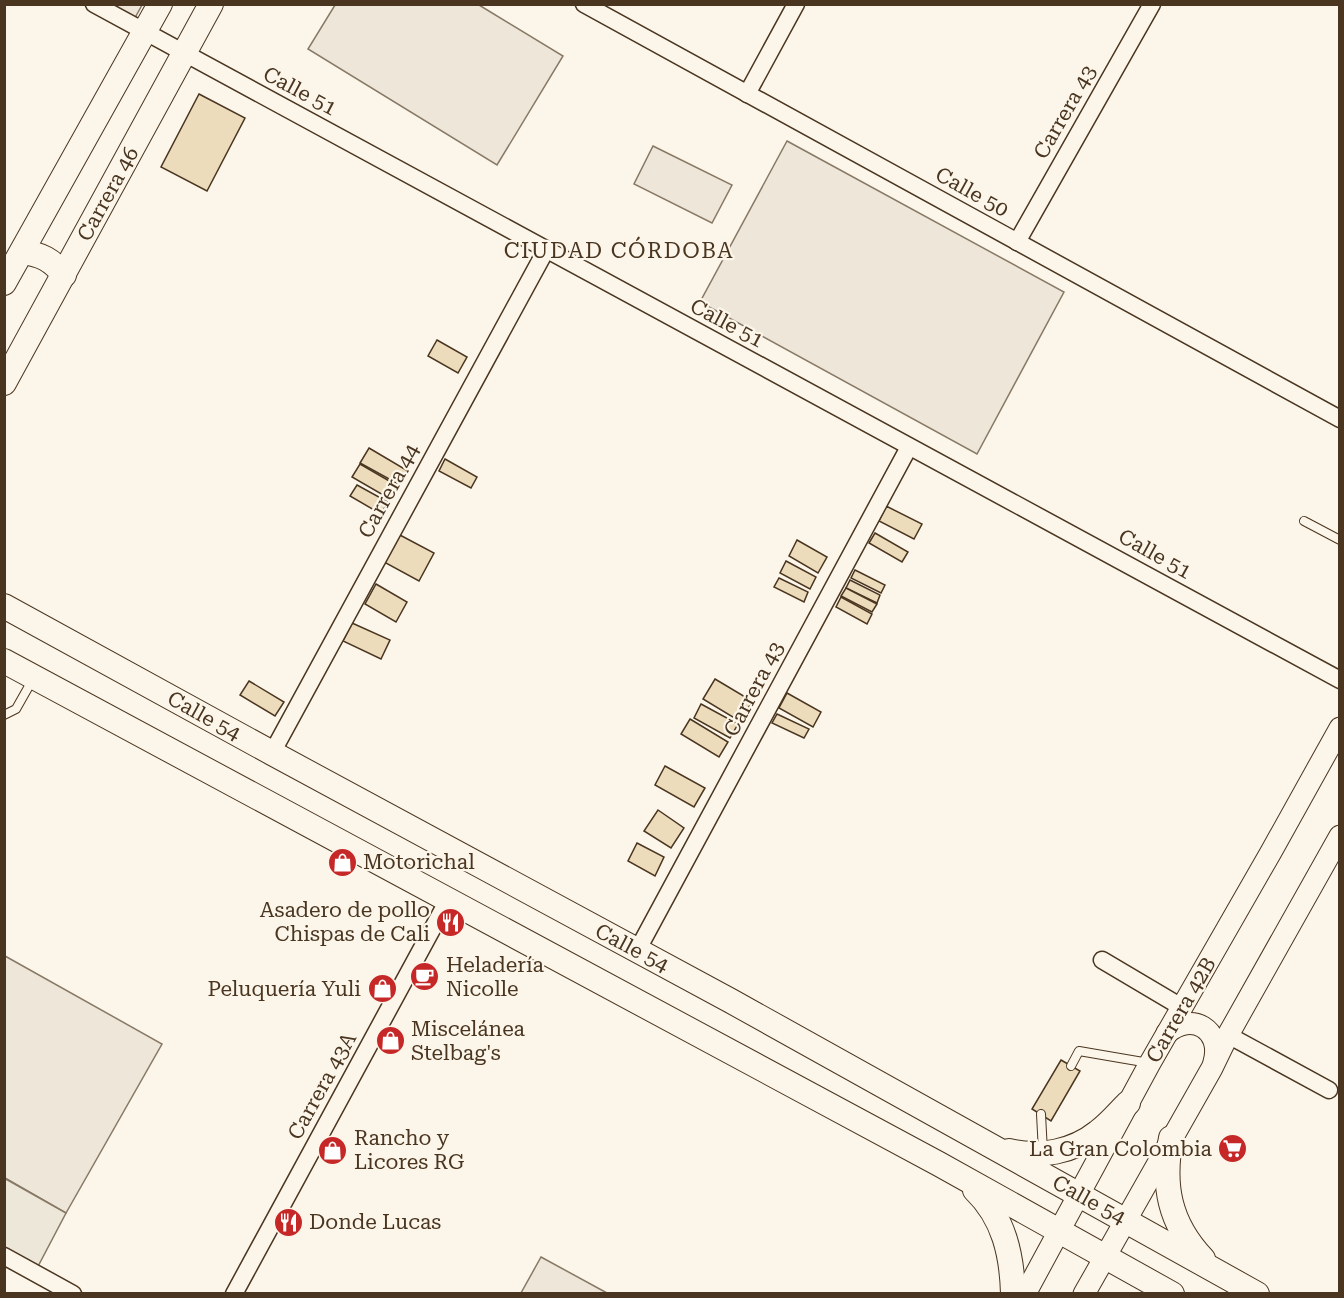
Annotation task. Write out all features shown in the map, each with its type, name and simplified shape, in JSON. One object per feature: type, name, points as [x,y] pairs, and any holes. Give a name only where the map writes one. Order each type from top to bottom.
[{"type":"main road","points":[[4,283],[160,4]]},
{"type":"main road","name":"Carrera 46","points":[[4,383],[211,4]]},
{"type":"main road","points":[[22,252],[46,258],[64,275]]},
{"type":"main road","name":"Calle 54","points":[[4,606],[991,1145],[1257,1293]]},
{"type":"main road","name":"Calle 54","points":[[4,661],[939,1164],[1172,1293]]},
{"type":"main road","points":[[991,1145],[1017,1153],[1043,1154],[1060,1151],[1085,1141],[1108,1124],[1128,1103]]},
{"type":"main road","points":[[1171,1138],[1167,1160],[1167,1184],[1171,1206],[1192,1247],[1226,1277]]},
{"type":"main road","points":[[939,1164],[962,1178],[981,1196],[996,1217],[1007,1241],[1013,1267],[1013,1293]]},
{"type":"street","name":"Calle 51","points":[[94,4],[1340,680]]},
{"type":"street","name":"Calle 50","points":[[584,4],[1340,419]]},
{"type":"street","points":[[747,94],[796,4]]},
{"type":"street","name":"Carrera 43","points":[[1017,242],[1152,4]]},
{"type":"street","name":"Carrera 44","points":[[272,753],[546,250]]},
{"type":"street","name":"Carrera 43","points":[[637,951],[909,447]]},
{"type":"street","name":"Carrera 42B","points":[[1025,1293],[1150,1063],[1340,728]]},
{"type":"street","points":[[1083,1293],[1212,1068],[1228,1035],[1340,836]]},
{"type":"street","name":"Carrera 43A","points":[[234,1293],[448,900]]},
{"type":"street","points":[[1102,960],[1183,1008]]},
{"type":"street","points":[[1167,1033],[1181,1024],[1190,1023],[1206,1029],[1212,1035],[1217,1051],[1212,1068]]},
{"type":"street","points":[[1228,1035],[1329,1090]]},
{"type":"street","points":[[4,1256],[73,1293]]},
{"type":"lane","points":[[1304,521],[1340,540]]},
{"type":"lane","points":[[4,715],[16,709],[35,677]]},
{"type":"lane","points":[[1071,1066],[1079,1051],[1150,1063]]},
{"type":"lane","points":[[1041,1114],[1043,1154]]},
{"type":"shaded area","points":[[94,5],[142,5],[131,25]]},
{"type":"shaded area","points":[[335,5],[479,5],[563,56],[497,165],[308,49]]},
{"type":"shaded area","points":[[787,141],[1064,292],[977,454],[700,302]]},
{"type":"shaded area","points":[[653,146],[732,185],[712,223],[634,184]]},
{"type":"shaded area","points":[[5,956],[162,1044],[66,1213],[5,1178]]},
{"type":"shaded area","points":[[4,1178],[66,1213],[35,1272],[5,1256]]},
{"type":"shaded area","points":[[541,1257],[607,1293],[521,1293]]},
{"type":"building","points":[[199,94],[245,118],[207,191],[161,167]]},
{"type":"building","points":[[437,340],[467,357],[458,373],[428,356]]},
{"type":"building","points":[[369,448],[408,471],[400,485],[360,463]]},
{"type":"building","points":[[445,459],[477,477],[471,488],[439,471]]},
{"type":"building","points":[[360,464],[398,486],[390,499],[352,477]]},
{"type":"building","points":[[357,485],[388,502],[381,514],[350,496]]},
{"type":"building","points":[[886,506],[922,524],[914,539],[879,521]]},
{"type":"building","points":[[875,533],[908,552],[902,562],[869,543]]},
{"type":"building","points":[[398,534],[434,553],[419,581],[384,562]]},
{"type":"building","points":[[797,540],[827,557],[818,573],[789,556]]},
{"type":"building","points":[[786,561],[816,577],[810,589],[780,573]]},
{"type":"building","points":[[855,570],[885,585],[881,593],[851,578]]},
{"type":"building","points":[[779,578],[808,592],[804,602],[774,587]]},
{"type":"building","points":[[850,580],[880,595],[877,603],[846,588]]},
{"type":"building","points":[[376,584],[407,602],[396,622],[365,604]]},
{"type":"building","points":[[846,588],[877,604],[872,612],[841,596]]},
{"type":"building","points":[[841,597],[872,614],[867,624],[836,607]]},
{"type":"building","points":[[352,623],[390,640],[381,659],[343,641]]},
{"type":"building","points":[[715,679],[752,701],[741,722],[703,699]]},
{"type":"building","points":[[249,681],[284,702],[275,716],[240,695]]},
{"type":"building","points":[[787,693],[821,712],[813,727],[779,708]]},
{"type":"building","points":[[701,704],[738,724],[730,738],[694,718]]},
{"type":"building","points":[[777,714],[809,729],[804,738],[772,723]]},
{"type":"building","points":[[690,719],[728,742],[719,757],[681,734]]},
{"type":"building","points":[[665,766],[705,788],[694,807],[655,785]]},
{"type":"building","points":[[658,810],[684,828],[671,848],[644,831]]},
{"type":"building","points":[[637,843],[664,857],[655,876],[628,861]]},
{"type":"building","points":[[1061,1060],[1080,1071],[1051,1121],[1032,1109]]},
{"type":"place","name":"Motorichal","points":[[342,862]]},
{"type":"place","name":"Asadero de pollo Chispas de Cali","points":[[451,922]]},
{"type":"place","name":"Heladería Nicolle","points":[[425,977]]},
{"type":"place","name":"Peluquería Yuli","points":[[382,989]]},
{"type":"place","name":"Miscelánea Stelbag's","points":[[390,1041]]},
{"type":"place","name":"La Gran Colombia","points":[[1233,1149]]},
{"type":"place","name":"Rancho y Licores RG","points":[[333,1150]]},
{"type":"place","name":"Donde Lucas","points":[[288,1222]]},
{"type":"district","name":"CIUDAD CÓRDOBA","points":[[619,250]]}]
